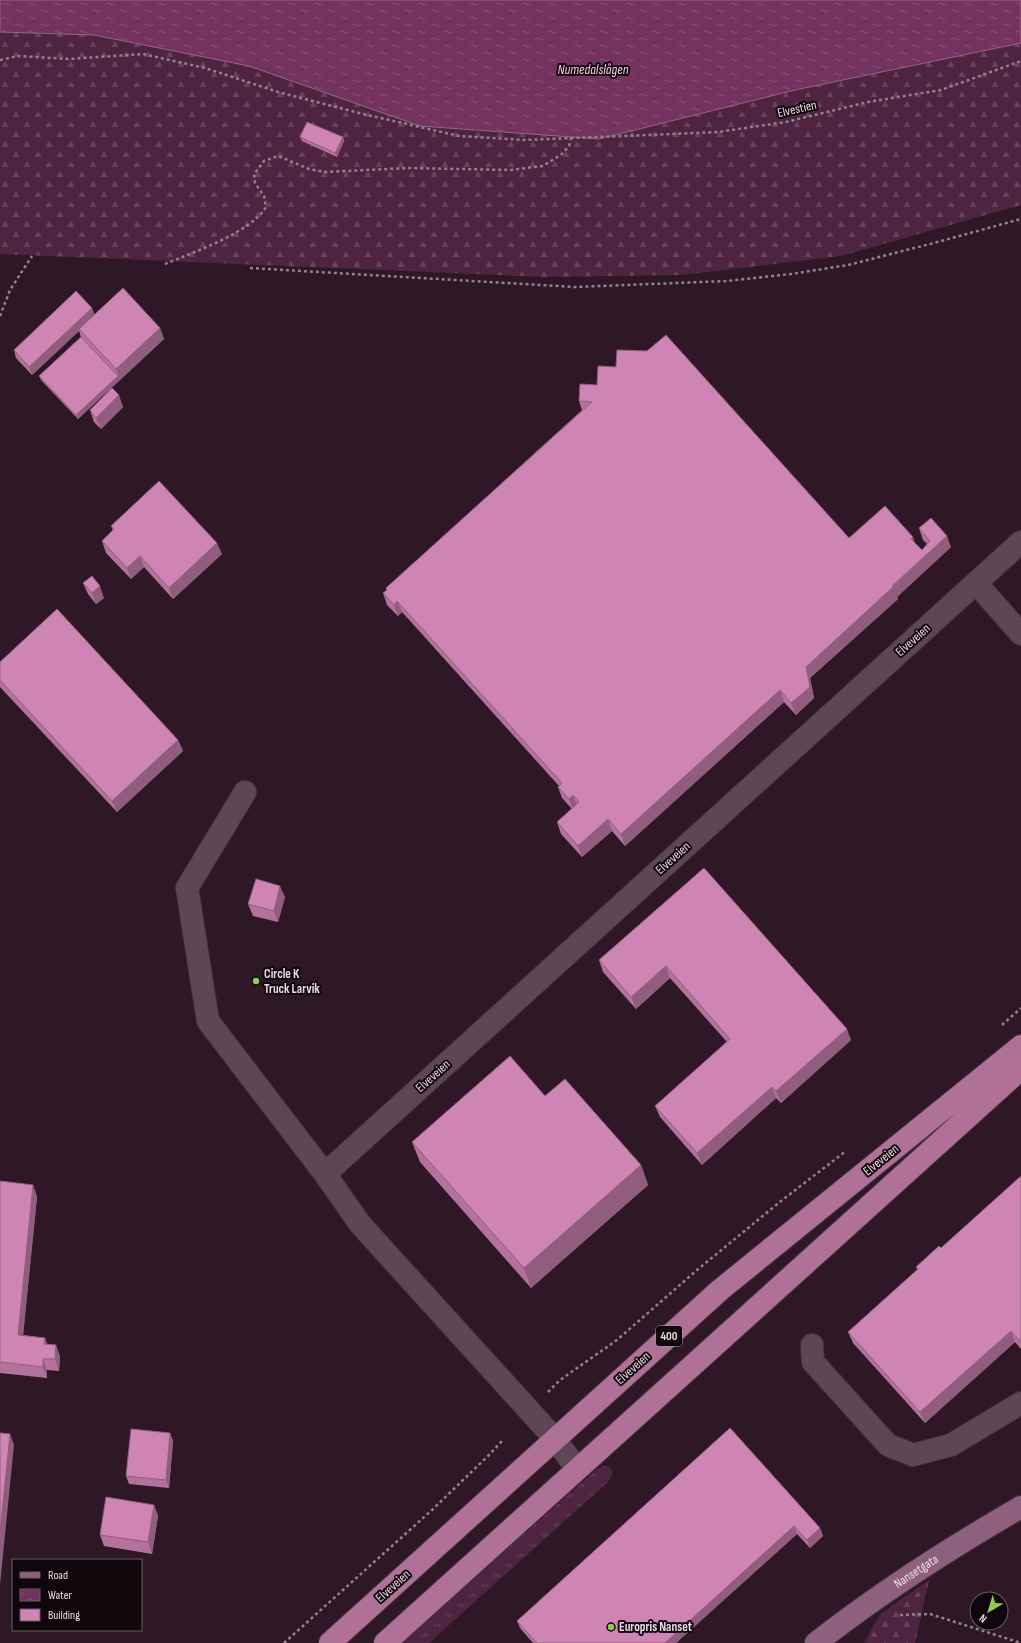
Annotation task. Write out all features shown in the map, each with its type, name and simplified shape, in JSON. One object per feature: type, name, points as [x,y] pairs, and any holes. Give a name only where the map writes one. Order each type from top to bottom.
[{"type":"highway","name":"Elveveien","points":[[330,1643],[720,1290],[1021,1046]]},
{"type":"highway","name":"Elveveien","points":[[385,1643],[576,1469],[1021,1069]]},
{"type":"main road","name":"Nansetgata","points":[[816,1643],[852,1614],[910,1574],[1021,1507]]},
{"type":"street","name":"Elveveien","points":[[325,1174],[1021,542]]},
{"type":"street","points":[[976,583],[1021,634]]},
{"type":"street","points":[[245,792],[187,888],[208,1021],[325,1174],[360,1224],[555,1439],[576,1469]]},
{"type":"street","points":[[812,1345],[813,1362],[888,1445],[913,1455],[951,1445],[1021,1403]]},
{"type":"path","name":"Elvestien","points":[[0,60],[18,56],[69,58],[143,54],[205,68],[278,92],[363,114],[459,136],[525,140],[718,132],[786,122],[868,102],[941,90],[1021,61]]},
{"type":"path","points":[[165,264],[232,234],[262,214],[266,207],[264,196],[255,183],[254,174],[264,161],[278,156],[309,169],[325,172],[408,168],[511,170],[543,166],[562,154],[569,146],[571,138]]},
{"type":"path","points":[[250,268],[575,287],[727,281],[791,274],[848,265],[1021,219]]},
{"type":"path","points":[[0,316],[10,290],[32,256]]},
{"type":"path","points":[[284,1643],[432,1510],[502,1441]]},
{"type":"path","points":[[894,1619],[900,1615],[930,1614],[1021,1643]]},
{"type":"green space","points":[[0,32],[94,35],[249,66],[420,126],[599,139],[795,90],[1021,43],[1021,205],[841,256],[682,275],[545,277],[0,254]]},
{"type":"green space","points":[[604,1466],[610,1467],[613,1474],[608,1482],[429,1643],[401,1643],[597,1469]]},
{"type":"green space","points":[[929,1580],[915,1643],[864,1643],[880,1614]]},
{"type":"water","name":"Numedalslågen","points":[[0,0],[1021,0],[1021,43],[795,90],[599,139],[420,126],[249,66],[94,35],[0,32]]},
{"type":"building","points":[[307,122],[343,137],[335,153],[300,137]]},
{"type":"building","points":[[123,288],[160,328],[116,369],[79,329]]},
{"type":"building","points":[[76,291],[92,308],[29,367],[14,350]]},
{"type":"building","points":[[666,335],[849,538],[885,506],[913,537],[911,539],[922,550],[930,541],[919,528],[931,518],[947,536],[806,667],[810,687],[791,703],[780,690],[621,834],[608,819],[578,846],[557,822],[579,802],[573,795],[569,799],[558,787],[562,783],[397,601],[394,605],[383,593],[387,590],[386,588],[592,402],[579,401],[580,384],[597,385],[598,366],[616,367],[617,350],[647,351]]},
{"type":"building","points":[[81,337],[118,376],[76,415],[39,376]]},
{"type":"building","points":[[112,388],[119,395],[96,418],[90,410]]},
{"type":"building","points":[[159,481],[217,543],[169,588],[140,556],[127,568],[102,541],[114,529],[111,526]]},
{"type":"building","points":[[92,576],[100,586],[92,593],[83,583]]},
{"type":"building","points":[[57,609],[178,740],[112,801],[0,680],[0,662]]},
{"type":"building","points":[[704,868],[847,1029],[776,1091],[772,1087],[697,1153],[655,1106],[730,1039],[666,966],[631,997],[599,960]]},
{"type":"building","points":[[256,879],[280,886],[274,911],[248,904]]},
{"type":"building","points":[[510,1056],[545,1096],[565,1079],[641,1165],[524,1268],[412,1142]]},
{"type":"building","points":[[1021,1176],[1021,1342],[1011,1331],[920,1412],[848,1332],[918,1269],[916,1267],[939,1246],[941,1248]]},
{"type":"building","points":[[0,1181],[33,1185],[18,1335],[45,1338],[44,1344],[56,1345],[55,1359],[43,1359],[43,1367],[0,1362]]},
{"type":"building","points":[[730,1428],[820,1528],[807,1540],[794,1526],[665,1643],[537,1643],[517,1621]]},
{"type":"building","points":[[131,1429],[170,1433],[166,1480],[126,1476]]},
{"type":"building","points":[[0,1433],[10,1434],[0,1533]]},
{"type":"building","points":[[106,1497],[154,1505],[148,1542],[100,1535]]},
{"type":"place","name":"Circle K Truck Larvik","points":[[256,981]]},
{"type":"place","name":"Europris Nanset","points":[[611,1627]]}]
